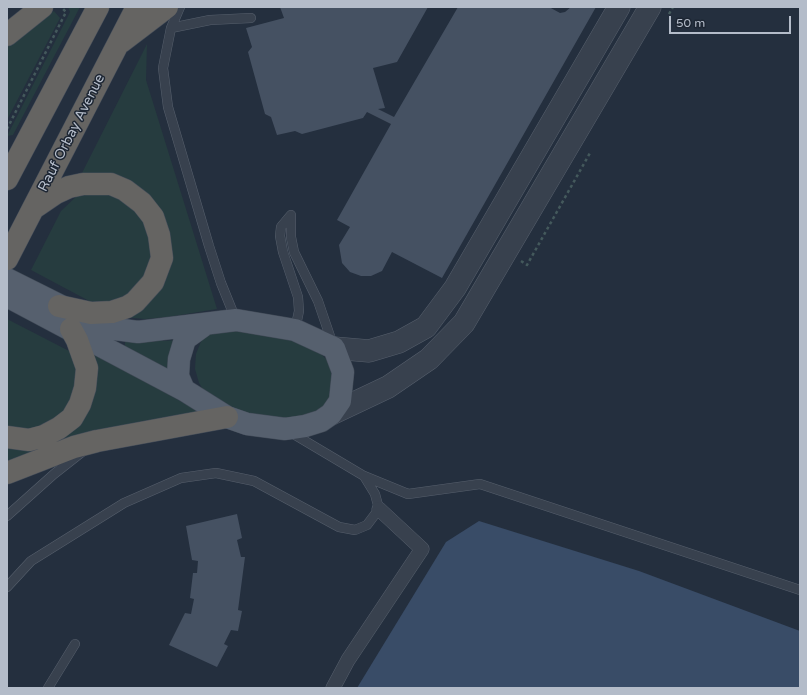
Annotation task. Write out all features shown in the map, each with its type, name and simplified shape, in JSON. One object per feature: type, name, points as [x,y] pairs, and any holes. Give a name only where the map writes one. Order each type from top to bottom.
[{"type":"highway","points":[[7,35],[42,7]]},
{"type":"highway","points":[[7,179],[98,7]]},
{"type":"highway","name":"Rauf Orbay Avenue","points":[[7,259],[137,7]]},
{"type":"highway","points":[[117,46],[169,17]]},
{"type":"highway","points":[[34,208],[56,193],[69,187],[83,184],[111,184],[125,190],[142,203],[152,217],[159,235],[162,258],[152,282],[135,302],[127,307],[112,312],[91,313],[59,306]]},
{"type":"highway","points":[[7,436],[29,440],[44,436],[59,428],[72,418],[85,388],[87,368],[77,340],[71,329]]},
{"type":"highway","points":[[7,473],[67,450],[97,441],[227,417]]},
{"type":"main road","points":[[7,279],[89,320],[115,329],[138,332],[203,326],[236,320],[295,330],[334,348],[343,372],[343,387],[340,401],[332,414],[321,421],[285,430],[253,425],[227,417],[184,390],[7,296]]},
{"type":"main road","points":[[184,390],[178,376],[181,352],[186,339],[203,326]]},
{"type":"street","points":[[334,348],[369,351],[399,342],[426,327],[456,288],[619,7]]},
{"type":"street","points":[[332,414],[388,387],[429,359],[464,323],[659,10]]},
{"type":"street","points":[[333,688],[348,660],[422,549],[379,509]]},
{"type":"lane","points":[[180,7],[169,17],[163,68],[168,107],[209,246],[221,283],[236,320]]},
{"type":"lane","points":[[169,17],[210,20],[251,18]]},
{"type":"lane","points":[[295,330],[299,311],[298,297],[283,252],[280,236],[281,227],[291,216],[290,237],[294,252],[318,301],[334,348]]},
{"type":"lane","points":[[285,430],[364,476],[408,494],[480,484],[800,590]]},
{"type":"lane","points":[[7,516],[54,474],[97,441]]},
{"type":"lane","points":[[7,587],[31,561],[124,503],[181,478],[216,473],[254,481],[339,527],[355,530],[367,525],[379,509],[375,494],[364,476]]},
{"type":"lane","points":[[48,688],[75,644]]},
{"type":"path","points":[[7,129],[66,12],[61,7]]},
{"type":"path","points":[[659,10],[673,7]]},
{"type":"path","points":[[538,243],[590,153]]},
{"type":"green space","points":[[68,7],[80,7],[13,135],[7,136],[70,12]]},
{"type":"green space","points":[[54,11],[60,18],[7,120],[7,45]]},
{"type":"green space","points":[[147,44],[146,80],[217,309],[145,319],[123,317],[169,241],[109,174],[82,173]]},
{"type":"green space","points":[[97,192],[116,196],[137,210],[148,230],[152,251],[149,271],[137,289],[120,302],[93,303],[31,270],[61,211],[80,193]]},
{"type":"green space","points":[[7,319],[73,353],[78,368],[74,399],[54,422],[25,432],[7,427]]},
{"type":"green space","points":[[224,326],[282,334],[316,349],[328,361],[332,375],[332,392],[326,405],[303,419],[269,419],[219,405],[207,396],[199,383],[195,369],[196,354],[202,339],[211,330]]},
{"type":"green space","points":[[184,340],[176,373],[125,347],[125,342]]},
{"type":"green space","points":[[90,351],[202,413],[7,465],[7,446],[53,441]]},
{"type":"water","points":[[479,521],[639,571],[800,631],[800,688],[357,688],[446,542]]},
{"type":"building","points":[[280,7],[428,7],[397,62],[373,68],[385,108],[378,109],[394,117],[458,7],[549,7],[560,13],[565,12],[571,7],[596,7],[442,278],[392,252],[382,271],[371,276],[361,276],[350,272],[342,263],[339,245],[350,227],[337,220],[391,124],[367,112],[363,118],[302,134],[295,131],[277,135],[271,117],[265,114],[248,52],[252,47],[246,28],[284,18]]},
{"type":"building","points":[[237,514],[242,538],[237,540],[241,557],[245,557],[238,610],[242,611],[238,631],[231,630],[224,644],[228,646],[217,667],[169,645],[185,613],[191,614],[194,599],[190,598],[193,573],[197,573],[198,561],[192,560],[186,526]]}]
